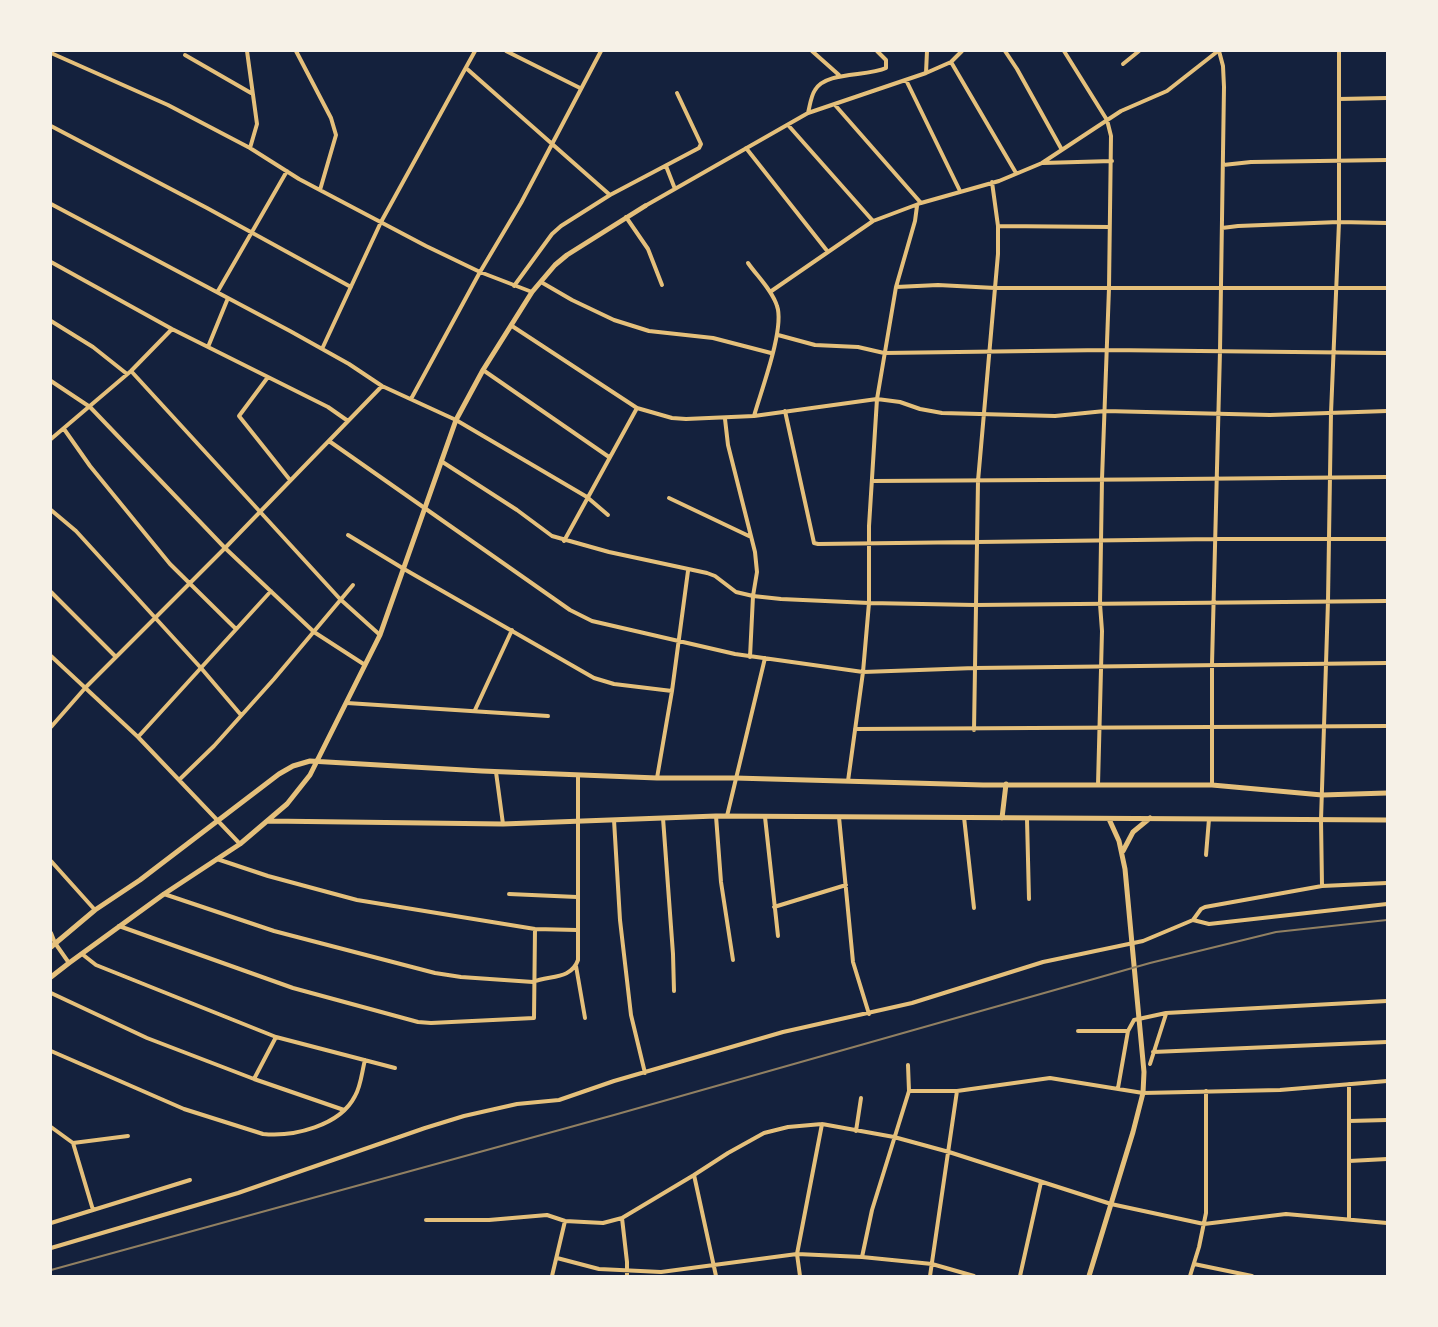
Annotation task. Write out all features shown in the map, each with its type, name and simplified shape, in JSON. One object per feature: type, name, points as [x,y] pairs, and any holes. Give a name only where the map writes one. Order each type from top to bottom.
[{"type":"street","points":[[247,51],[257,129],[250,148]]},
{"type":"street","points":[[296,51],[331,118],[336,135],[320,190]]},
{"type":"street","points":[[322,349],[381,222],[475,51]]},
{"type":"street","points":[[506,51],[580,88]]},
{"type":"street","points":[[411,399],[552,145],[601,51]]},
{"type":"street","points":[[812,51],[839,75]]},
{"type":"street","points":[[808,113],[815,89],[839,75],[865,74],[886,68],[886,60],[877,51]]},
{"type":"street","points":[[926,73],[927,51]]},
{"type":"street","points":[[51,977],[164,894],[240,844],[268,821],[297,792],[318,762],[380,635],[456,420],[483,370],[540,281],[567,255],[645,206],[808,113],[926,73],[951,62],[962,51]]},
{"type":"street","points":[[1005,51],[1062,150]]},
{"type":"street","points":[[1064,51],[1107,120],[1111,136],[1109,288],[1102,478],[1100,604],[1102,631],[1098,785]]},
{"type":"street","points":[[1123,64],[1139,51]]},
{"type":"street","points":[[770,292],[873,221],[1042,163],[1129,107],[1167,91],[1219,51],[1223,66],[1224,87],[1219,414],[1213,603],[1212,785]]},
{"type":"street","points":[[1322,886],[1321,820],[1328,602],[1330,412],[1335,351],[1339,222],[1339,51]]},
{"type":"street","points":[[51,54],[168,105],[381,222],[480,272],[532,292]]},
{"type":"street","points":[[185,55],[252,93]]},
{"type":"street","points":[[951,62],[1016,173]]},
{"type":"street","points":[[466,68],[610,195]]},
{"type":"street","points":[[906,80],[960,191]]},
{"type":"street","points":[[514,286],[552,234],[561,226],[610,195],[699,148],[701,144],[677,93]]},
{"type":"street","points":[[1339,99],[1387,98]]},
{"type":"street","points":[[835,105],[919,204]]},
{"type":"street","points":[[788,125],[873,221]]},
{"type":"street","points":[[51,126],[351,287]]},
{"type":"street","points":[[746,148],[828,252]]},
{"type":"street","points":[[1223,165],[1251,162],[1387,160]]},
{"type":"street","points":[[1042,163],[1112,161]]},
{"type":"street","points":[[666,166],[675,189]]},
{"type":"street","points":[[218,291],[287,171]]},
{"type":"street","points":[[974,730],[978,481],[995,288],[998,226],[992,182]]},
{"type":"street","points":[[51,204],[218,291],[322,349],[382,386],[456,420],[587,497],[608,515]]},
{"type":"street","points":[[848,781],[863,672],[869,603],[877,399],[896,286],[919,204]]},
{"type":"street","points":[[626,218],[648,249],[662,285]]},
{"type":"street","points":[[1221,228],[1339,222],[1387,223]]},
{"type":"street","points":[[998,226],[1109,227]]},
{"type":"street","points":[[748,263],[770,292],[779,313],[778,335],[754,416]]},
{"type":"street","points":[[52,264],[172,329],[328,407],[348,421]]},
{"type":"street","points":[[540,281],[614,320],[649,332],[713,338],[771,353]]},
{"type":"street","points":[[896,286],[1387,288]]},
{"type":"street","points":[[208,347],[228,298]]},
{"type":"street","points":[[51,321],[129,372],[340,599],[380,635]]},
{"type":"street","points":[[512,326],[637,408],[672,418],[725,419],[877,399],[900,402],[929,411],[1055,416],[1105,411],[1270,415],[1387,411]]},
{"type":"street","points":[[51,439],[129,372],[172,329]]},
{"type":"street","points":[[778,335],[815,345],[858,347],[884,353],[1106,350],[1387,353]]},
{"type":"street","points":[[483,370],[609,457]]},
{"type":"street","points":[[268,376],[238,417],[290,480]]},
{"type":"street","points":[[51,381],[90,407],[225,548],[314,632],[366,666]]},
{"type":"street","points":[[51,727],[86,687],[382,386]]},
{"type":"street","points":[[564,541],[637,408]]},
{"type":"street","points":[[785,411],[814,543],[828,545],[1101,540],[1387,539]]},
{"type":"street","points":[[725,419],[728,445],[755,552],[756,572],[750,657]]},
{"type":"street","points":[[64,429],[96,473],[170,564],[236,629]]},
{"type":"street","points":[[329,441],[570,610],[592,621],[750,657],[863,672],[975,668],[1387,663]]},
{"type":"street","points":[[440,461],[524,515],[552,536],[564,541],[715,576],[736,592],[753,596],[869,603],[975,605],[1387,601]]},
{"type":"street","points":[[872,481],[1387,477]]},
{"type":"street","points":[[669,498],[751,537]]},
{"type":"street","points":[[51,510],[76,531],[241,715]]},
{"type":"street","points":[[348,535],[599,680],[672,692]]},
{"type":"street","points":[[657,778],[672,692],[688,571]]},
{"type":"street","points":[[180,779],[214,746],[353,585]]},
{"type":"street","points":[[138,736],[271,591]]},
{"type":"street","points":[[51,592],[116,657]]},
{"type":"street","points":[[474,710],[512,630]]},
{"type":"street","points":[[51,656],[138,736],[240,844]]},
{"type":"street","points":[[727,816],[765,658]]},
{"type":"street","points":[[347,703],[548,716]]},
{"type":"street","points":[[855,729],[1387,726]]},
{"type":"street","points":[[53,945],[95,910],[140,880],[279,774],[303,762],[657,778],[1212,785],[1322,795],[1387,793]]},
{"type":"street","points":[[496,772],[503,824]]},
{"type":"street","points":[[578,775],[577,962],[585,1018]]},
{"type":"street","points":[[1002,818],[1006,784]]},
{"type":"street","points":[[268,821],[503,824],[716,816],[1387,820]]},
{"type":"street","points":[[716,816],[721,882],[733,960]]},
{"type":"street","points":[[663,817],[674,992]]},
{"type":"street","points":[[765,817],[778,936]]},
{"type":"street","points":[[839,817],[853,962],[869,1014]]},
{"type":"street","points":[[964,817],[974,908]]},
{"type":"street","points":[[1122,853],[1133,832],[1150,818]]},
{"type":"street","points":[[1206,855],[1209,818]]},
{"type":"street","points":[[614,819],[620,920],[631,1014],[645,1073]]},
{"type":"street","points":[[1026,819],[1029,899]]},
{"type":"street","points":[[1089,1276],[1143,1093],[1144,1072],[1125,869],[1122,853],[1109,819]]},
{"type":"street","points":[[217,859],[268,876],[357,900],[535,929],[578,930]]},
{"type":"street","points":[[51,861],[95,910]]},
{"type":"street","points":[[51,1248],[238,1193],[425,1128],[517,1104],[560,1100],[783,1032],[912,1003],[1043,962],[1143,941],[1192,920],[1205,907],[1322,886],[1387,883]]},
{"type":"street","points":[[774,907],[846,885]]},
{"type":"street","points":[[164,894],[274,931],[435,973],[533,982],[561,976],[577,962]]},
{"type":"street","points":[[509,894],[577,897]]},
{"type":"street","points":[[1192,920],[1209,924],[1387,904]]},
{"type":"street","points":[[119,926],[293,988],[418,1022],[452,1023],[535,1017],[533,982],[535,929]]},
{"type":"street","points":[[51,933],[53,945],[69,963]]},
{"type":"street","points":[[82,954],[96,965],[276,1037],[395,1068]]},
{"type":"street","points":[[51,993],[147,1038],[344,1110]]},
{"type":"street","points":[[1118,1088],[1128,1031],[1134,1020],[1166,1013],[1387,1001]]},
{"type":"street","points":[[1150,1064],[1166,1013]]},
{"type":"street","points":[[1078,1031],[1128,1031]]},
{"type":"street","points":[[254,1079],[276,1037]]},
{"type":"street","points":[[1153,1052],[1387,1042]]},
{"type":"street","points":[[51,1051],[184,1109],[263,1134],[281,1135],[325,1123],[344,1110],[356,1096],[365,1059]]},
{"type":"street","points":[[862,1257],[872,1210],[909,1091],[908,1065]]},
{"type":"street","points":[[909,1091],[957,1091],[1050,1078],[1143,1093],[1280,1089],[1387,1081]]},
{"type":"street","points":[[1349,1084],[1349,1218]]},
{"type":"street","points":[[930,1276],[957,1091]]},
{"type":"street","points":[[1190,1276],[1204,1224],[1206,1091]]},
{"type":"street","points":[[856,1131],[861,1098]]},
{"type":"street","points":[[1349,1121],[1387,1120]]},
{"type":"street","points":[[800,1276],[797,1254],[822,1125]]},
{"type":"street","points":[[426,1220],[489,1220],[547,1215],[565,1221],[596,1223],[622,1218],[764,1133],[788,1127],[822,1125],[894,1137],[949,1152],[1111,1204],[1204,1224],[1286,1214],[1387,1223]]},
{"type":"street","points":[[51,1127],[73,1143],[93,1210]]},
{"type":"street","points":[[73,1143],[128,1136]]},
{"type":"street","points":[[1349,1161],[1387,1159]]},
{"type":"street","points":[[694,1175],[716,1276]]},
{"type":"street","points":[[51,1223],[190,1180]]},
{"type":"street","points":[[1020,1276],[1041,1182]]},
{"type":"street","points":[[622,1218],[627,1274]]},
{"type":"street","points":[[552,1276],[565,1221]]},
{"type":"street","points":[[557,1258],[627,1274],[714,1266],[797,1254],[862,1257],[932,1264],[974,1276]]},
{"type":"street","points":[[1194,1264],[1252,1276]]},
{"type":"railway","points":[[51,1270],[614,1115],[1150,963],[1276,932],[1387,920]]}]
